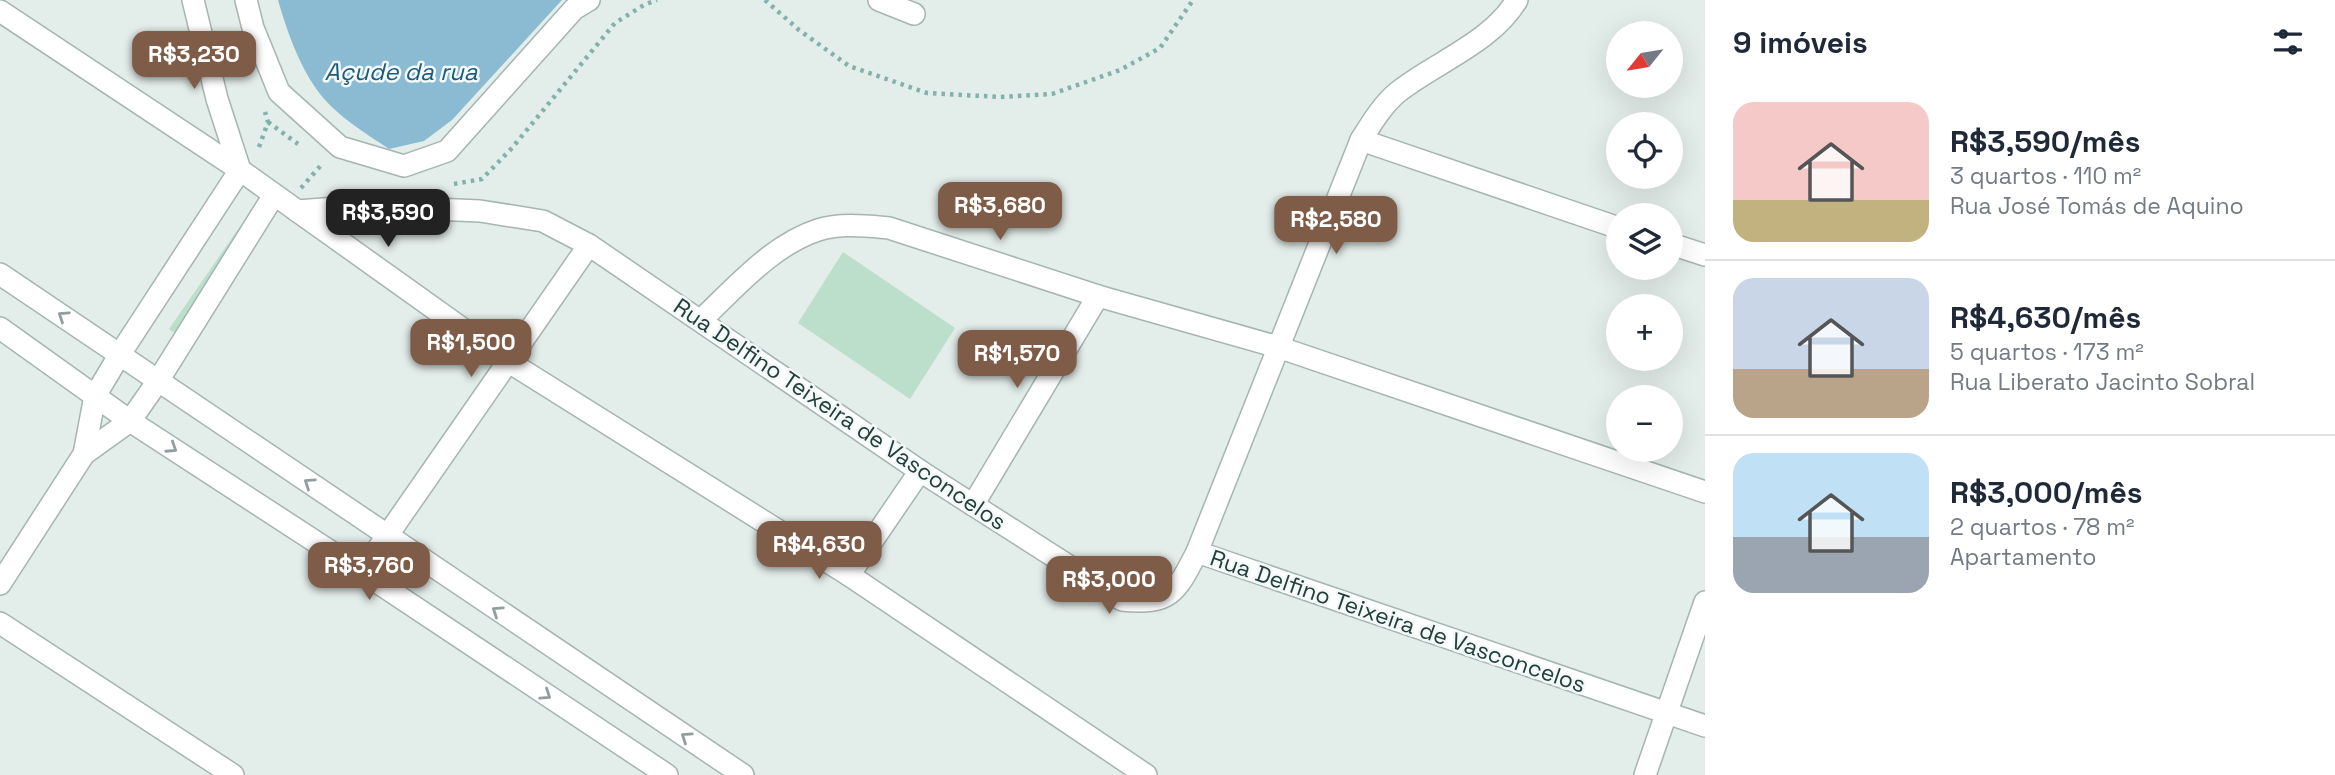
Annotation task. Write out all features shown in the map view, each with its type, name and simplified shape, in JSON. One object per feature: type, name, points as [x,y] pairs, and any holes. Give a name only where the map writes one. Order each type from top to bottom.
[{"type":"street","points":[[193,0],[217,99],[240,170]]},
{"type":"street","points":[[246,0],[253,29],[279,92],[340,147],[404,166],[447,151],[574,9],[589,0]]},
{"type":"street","points":[[879,0],[914,14]]},
{"type":"street","points":[[1197,552],[1361,140],[1394,95],[1492,28],[1511,10],[1517,0]]},
{"type":"street","points":[[0,11],[240,170],[509,362],[849,575],[1146,775]]},
{"type":"street","points":[[1361,140],[1606,224]]},
{"type":"street","points":[[85,454],[95,396],[240,170]]},
{"type":"street","points":[[0,584],[85,454],[130,421],[158,381],[274,195]]},
{"type":"street","name":"Rua Delfino Teixeira de Vasconcelos","points":[[297,211],[363,206],[480,211],[544,221],[589,245],[920,471],[1122,600],[1163,600],[1186,575],[1197,552],[1705,726]]},
{"type":"street","points":[[701,320],[761,264],[789,243],[819,230],[855,225],[889,228],[1098,296],[1278,347],[1705,492]]},
{"type":"street","points":[[362,572],[385,535],[589,245]]},
{"type":"street","points":[[1683,248],[1705,255]]},
{"type":"street","points":[[0,274],[743,775]]},
{"type":"street","points":[[972,505],[1098,296]]},
{"type":"street","points":[[0,328],[130,421],[667,775]]},
{"type":"street","points":[[849,575],[920,471]]},
{"type":"street","points":[[1645,775],[1705,602]]},
{"type":"street","points":[[0,622],[233,775]]},
{"type":"path","points":[[765,0],[799,30],[849,66],[927,93],[1000,97],[1052,94],[1120,70],[1160,48],[1193,0]]},
{"type":"green space","points":[[252,209],[271,222],[187,342],[169,329]]},
{"type":"green space","points":[[843,252],[955,328],[910,399],[798,323]]},
{"type":"water","name":"Açude da rua","points":[[278,0],[562,0],[452,120],[424,141],[389,149],[341,115],[317,90],[294,46]]}]
